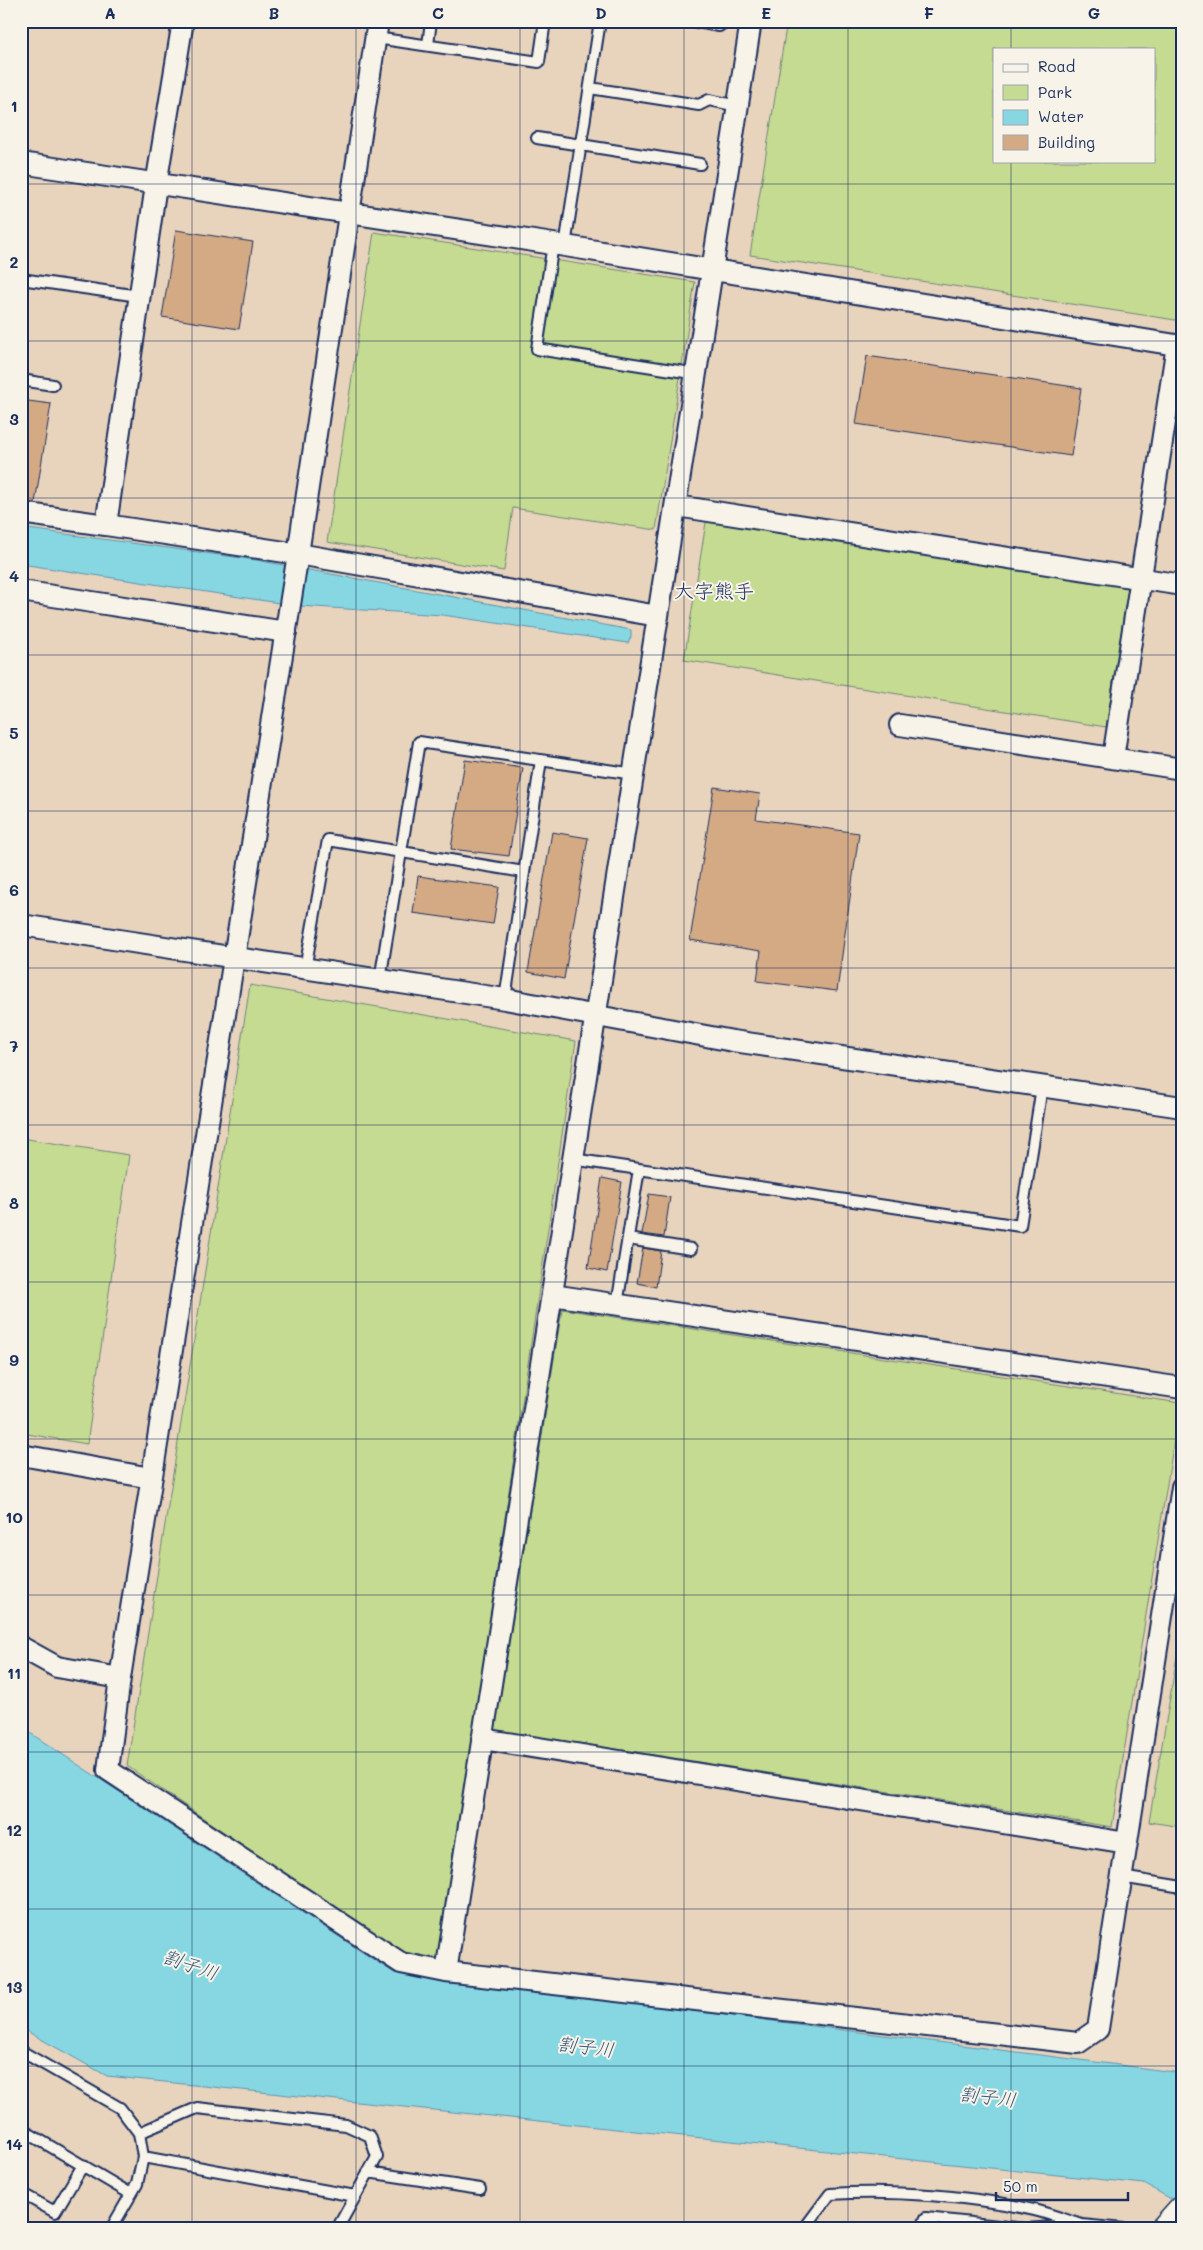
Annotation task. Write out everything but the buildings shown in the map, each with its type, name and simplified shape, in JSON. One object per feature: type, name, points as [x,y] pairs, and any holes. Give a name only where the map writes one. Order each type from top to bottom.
[{"type":"highway","points":[[1165,2229],[1182,2210]]},
{"type":"street","points":[[106,526],[139,296],[183,21]]},
{"type":"street","points":[[446,1972],[572,1159],[698,374],[751,23]]},
{"type":"street","points":[[377,29],[286,632],[120,1678],[108,1770],[402,1963],[446,1972],[1078,2043],[1098,2029],[1182,1486]]},
{"type":"street","points":[[21,163],[156,185],[349,212],[1180,345],[1113,758]]},
{"type":"street","points":[[677,506],[1182,585]]},
{"type":"street","points":[[21,513],[297,556],[658,616]]},
{"type":"street","points":[[21,590],[286,632]]},
{"type":"street","points":[[900,725],[1182,769]]},
{"type":"street","points":[[21,925],[505,1000],[733,1041],[1182,1107]]},
{"type":"street","points":[[552,1295],[1182,1388]]},
{"type":"street","points":[[21,1455],[151,1478]]},
{"type":"street","points":[[21,1647],[58,1667],[120,1678]]},
{"type":"street","points":[[482,1739],[1127,1842]]},
{"type":"lane","points":[[428,45],[431,21]]},
{"type":"lane","points":[[377,29],[428,45],[539,62],[545,21]]},
{"type":"lane","points":[[600,21],[580,145],[536,349],[698,374]]},
{"type":"lane","points":[[691,21],[719,26],[726,21]]},
{"type":"lane","points":[[730,21],[751,23]]},
{"type":"lane","points":[[590,88],[699,105],[709,100],[738,106]]},
{"type":"lane","points":[[537,138],[700,164]]},
{"type":"lane","points":[[21,279],[139,296]]},
{"type":"lane","points":[[21,380],[53,385]]},
{"type":"lane","points":[[380,980],[419,742],[634,774]]},
{"type":"lane","points":[[505,1000],[541,760]]},
{"type":"lane","points":[[305,969],[328,840],[524,872]]},
{"type":"lane","points":[[572,1159],[1020,1226],[1042,1087]]},
{"type":"lane","points":[[617,1305],[639,1169]]},
{"type":"lane","points":[[628,1239],[691,1249]]},
{"type":"lane","points":[[1121,1877],[1182,1887]]},
{"type":"lane","points":[[21,2050],[120,2108],[139,2133],[143,2157],[137,2184],[111,2229]]},
{"type":"lane","points":[[139,2133],[197,2108],[346,2125],[370,2136],[377,2157],[337,2229]]},
{"type":"lane","points":[[21,2129],[131,2194]]},
{"type":"lane","points":[[143,2157],[355,2196]]},
{"type":"lane","points":[[21,2193],[55,2212],[83,2166]]},
{"type":"lane","points":[[368,2172],[480,2189]]},
{"type":"lane","points":[[804,2229],[830,2194],[866,2192],[972,2200],[1034,2210],[1082,2226]]},
{"type":"lane","points":[[921,2229],[926,2218],[1026,2229],[1082,2226],[1122,2229]]},
{"type":"shaded area","points":[[21,21],[1182,21],[1182,2073],[394,1973],[24,1729],[28,1696],[21,1692]]},
{"type":"shaded area","points":[[21,2028],[107,2076],[1144,2184],[1179,2204],[1149,2229],[21,2229]]},
{"type":"green space","points":[[787,21],[1182,21],[1182,321],[750,255]]},
{"type":"green space","points":[[374,232],[695,282],[656,530],[513,508],[504,571],[327,542]]},
{"type":"green space","points":[[707,516],[1129,584],[1106,727],[684,660]]},
{"type":"green space","points":[[250,985],[576,1041],[439,1961],[402,1954],[127,1766]]},
{"type":"green space","points":[[21,1138],[129,1155],[87,1444],[21,1433]]},
{"type":"green space","points":[[562,1309],[1180,1403],[1112,1827],[495,1730]]},
{"type":"green space","points":[[1182,1626],[1182,1827],[1149,1822]]},
{"type":"water","points":[[21,528],[256,560],[631,630],[631,637],[628,643],[443,615],[299,606],[21,564]]},
{"type":"water","name":"割子川","points":[[21,1692],[28,1696],[24,1729],[394,1973],[1182,2073],[1182,2205],[1144,2184],[107,2076],[21,2028]]},
{"type":"district","name":"大字熊手","points":[[714,590]]}]
